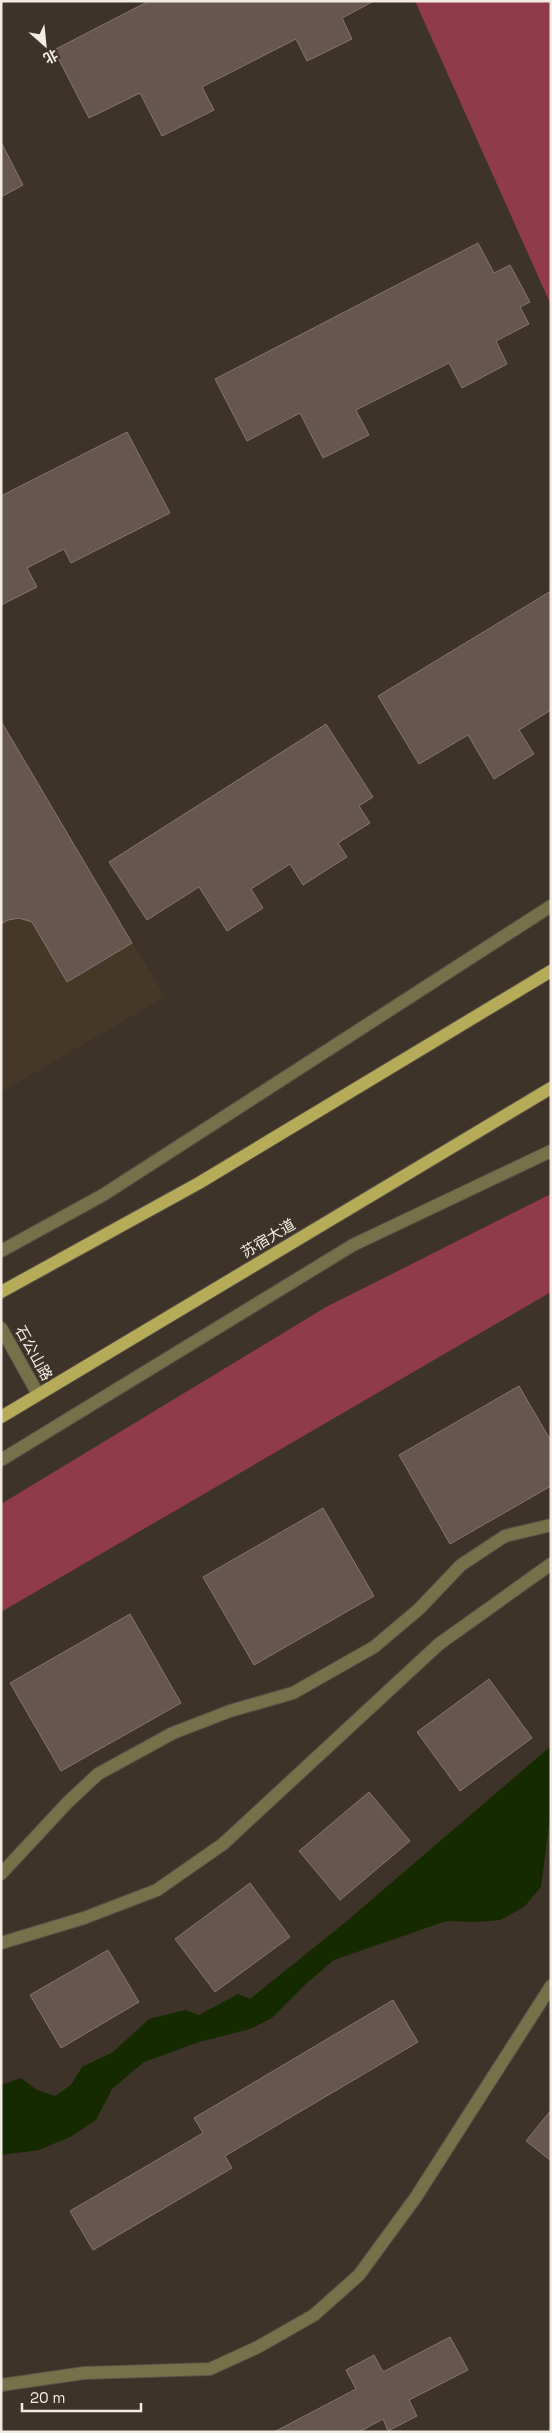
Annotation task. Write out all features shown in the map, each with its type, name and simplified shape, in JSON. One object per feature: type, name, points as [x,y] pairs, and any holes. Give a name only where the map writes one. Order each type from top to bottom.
[{"type":"main road","points":[[1,1292],[199,1183],[551,971]]},
{"type":"main road","name":"苏宿大道","points":[[1,1417],[551,1088]]},
{"type":"street","points":[[1,1250],[103,1195],[551,906]]},
{"type":"street","points":[[1,1460],[353,1245],[551,1151]]},
{"type":"street","name":"石公山路","points":[[1,1328],[38,1394]]},
{"type":"street","points":[[1,1874],[68,1802],[98,1774],[173,1733],[230,1711],[293,1693],[374,1647],[420,1609],[462,1565],[505,1536],[551,1525]]},
{"type":"street","points":[[1,1943],[84,1918],[156,1890],[216,1850],[439,1644],[551,1564]]},
{"type":"street","points":[[1,2385],[84,2373],[210,2369],[258,2347],[314,2315],[359,2275],[416,2197],[551,1986]]},
{"type":"shaded area","points":[[415,1],[551,1],[551,305]]},
{"type":"shaded area","points":[[1,721],[165,997],[1,1092]]},
{"type":"shaded area","points":[[551,1194],[551,1292],[1,1612],[1,1504],[326,1307]]},
{"type":"shaded area","points":[[551,1746],[551,1810],[541,1887],[524,1907],[500,1920],[476,1922],[446,1921],[334,1960],[308,1982],[272,2018],[250,2029],[199,2042],[144,2062],[112,2089],[96,2120],[70,2137],[39,2150],[1,2155],[1,2085],[21,2078],[37,2090],[55,2096],[71,2085],[82,2067],[113,2052],[149,2019],[185,2010],[199,2015],[238,1994],[250,1999],[342,1925]]},
{"type":"building","points":[[149,1],[374,1],[342,18],[352,39],[307,61],[296,39],[202,87],[214,110],[162,136],[140,93],[89,118],[54,50]]},
{"type":"building","points":[[1,142],[23,185],[1,197]]},
{"type":"building","points":[[478,243],[494,273],[510,265],[530,302],[520,307],[529,324],[496,341],[507,364],[462,388],[449,363],[356,410],[369,435],[323,458],[300,413],[247,441],[215,379]]},
{"type":"building","points":[[127,432],[170,513],[71,563],[64,549],[27,568],[37,587],[1,605],[1,496]]},
{"type":"building","points":[[551,591],[551,710],[519,730],[534,754],[494,779],[468,735],[419,764],[378,696]]},
{"type":"building","points":[[1,721],[132,943],[67,982],[32,922],[19,918],[8,920],[1,924]]},
{"type":"building","points":[[326,724],[373,797],[359,806],[370,823],[338,843],[347,857],[303,885],[290,864],[251,889],[263,908],[227,931],[199,887],[147,920],[109,862]]},
{"type":"building","points":[[519,1386],[551,1441],[551,1486],[450,1544],[399,1455]]},
{"type":"building","points":[[323,1508],[374,1596],[254,1665],[203,1577]]},
{"type":"building","points":[[130,1614],[181,1703],[61,1771],[10,1683]]},
{"type":"building","points":[[489,1679],[532,1738],[460,1791],[417,1732]]},
{"type":"building","points":[[369,1792],[410,1841],[340,1900],[299,1851]]},
{"type":"building","points":[[250,1883],[290,1937],[215,1992],[175,1939]]},
{"type":"building","points":[[108,1950],[139,2002],[61,2048],[30,1995]]},
{"type":"building","points":[[393,2000],[418,2042],[225,2156],[232,2168],[93,2250],[70,2211],[203,2133],[194,2118]]},
{"type":"building","points":[[551,2110],[551,2160],[550,2160],[526,2141]]},
{"type":"building","points":[[450,2337],[468,2370],[409,2400],[417,2416],[388,2431],[383,2419],[359,2432],[274,2432],[356,2389],[346,2370],[374,2355],[383,2372]]}]
